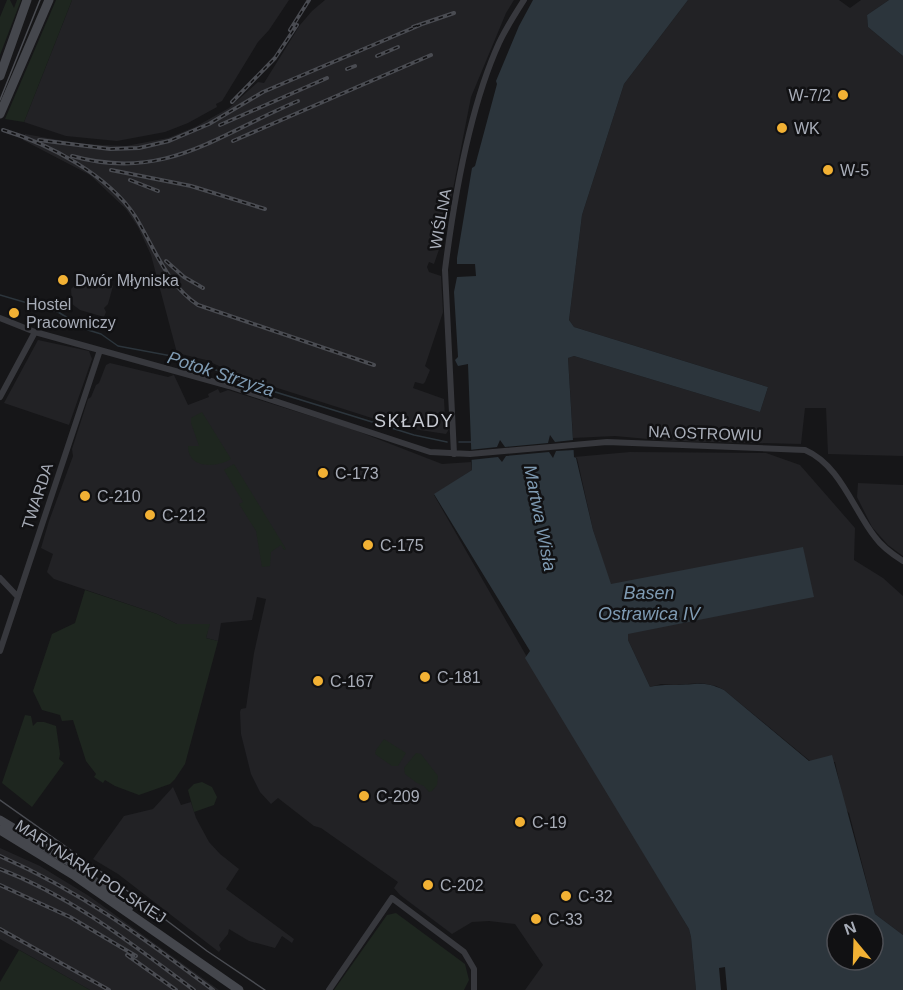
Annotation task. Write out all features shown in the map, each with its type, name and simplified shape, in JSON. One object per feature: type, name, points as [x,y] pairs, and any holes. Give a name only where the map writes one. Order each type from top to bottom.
[{"type":"main road","points":[[0,76],[27,0]]},
{"type":"main road","points":[[0,114],[49,0]]},
{"type":"main road","name":"MARYNARKI POLSKIEJ","points":[[0,820],[35,840],[86,879],[154,925],[165,938],[239,990]]},
{"type":"main road","name":"MARYNARKI POLSKIEJ","points":[[0,830],[86,879]]},
{"type":"street","name":"WIŚLNA","points":[[454,454],[445,270],[448,244],[474,116],[482,88],[506,30],[524,0]]},
{"type":"street","name":"NA OSTROWIU","points":[[0,318],[35,332],[240,389],[422,450],[470,454],[607,442],[805,450],[818,457],[835,477],[875,538],[903,561]]},
{"type":"street","points":[[0,398],[35,332]]},
{"type":"street","name":"TWARDA","points":[[0,651],[100,350]]},
{"type":"street","points":[[0,578],[18,597]]},
{"type":"street","points":[[329,990],[392,898],[464,952],[474,969],[474,990]]},
{"type":"shaded area","points":[[7,0],[10,0],[14,8],[17,0],[21,0],[0,55],[0,17]]},
{"type":"shaded area","points":[[56,0],[72,0],[24,122],[5,119]]},
{"type":"shaded area","points":[[72,0],[289,0],[258,42],[222,101],[216,104],[217,107],[188,123],[165,132],[117,141],[66,136],[24,122]]},
{"type":"shaded area","points":[[325,0],[514,0],[506,13],[471,97],[444,235],[434,264],[429,262],[427,267],[429,272],[441,276],[443,312],[425,366],[430,370],[425,382],[423,384],[415,382],[413,388],[444,399],[445,418],[448,420],[449,429],[446,434],[400,427],[243,377],[206,360],[177,353],[151,255],[138,227],[126,209],[90,175],[23,140],[25,134],[81,144],[126,146],[168,138],[195,127],[229,108],[258,82],[264,83],[300,25]]},
{"type":"shaded area","points":[[688,0],[839,0],[850,8],[861,0],[889,0],[867,15],[868,27],[903,56],[903,456],[828,454],[826,408],[805,408],[801,444],[670,441],[615,436],[573,438],[568,358],[574,356],[760,412],[768,387],[574,327],[569,320],[582,215],[624,84]]},
{"type":"shaded area","points":[[84,276],[105,281],[113,286],[108,304],[104,308],[106,312],[104,317],[80,310],[72,304],[71,289]]},
{"type":"shaded area","points":[[38,340],[89,351],[92,359],[69,425],[4,403]]},
{"type":"shaded area","points":[[110,363],[168,377],[174,375],[188,405],[209,397],[208,394],[218,389],[220,393],[228,390],[352,429],[442,464],[471,462],[472,470],[434,495],[531,664],[689,929],[696,990],[525,990],[543,965],[515,924],[472,922],[452,934],[400,895],[394,888],[398,882],[321,828],[314,826],[278,798],[271,804],[260,792],[251,774],[241,734],[240,712],[241,709],[246,708],[254,653],[266,599],[257,597],[252,620],[221,623],[218,641],[206,638],[209,624],[177,624],[157,614],[54,579],[47,572],[53,554],[41,548],[49,521],[73,456],[72,449],[88,399],[99,383],[106,365]]},
{"type":"shaded area","points":[[202,412],[231,459],[211,465],[198,463],[189,454],[188,446],[199,446],[191,418]]},
{"type":"shaded area","points":[[630,452],[766,453],[800,465],[855,528],[854,560],[883,578],[903,596],[903,935],[885,922],[885,912],[874,912],[849,813],[845,809],[835,762],[810,761],[724,690],[716,686],[701,683],[661,684],[650,687],[628,640],[593,530],[577,458],[574,457]]},
{"type":"shaded area","points":[[234,464],[286,549],[284,550],[281,545],[271,552],[270,566],[262,567],[256,531],[239,504],[243,502],[224,470]]},
{"type":"shaded area","points":[[858,483],[903,485],[903,556],[888,545],[872,527],[857,497]]},
{"type":"shaded area","points":[[85,590],[157,614],[177,624],[210,624],[206,638],[218,641],[185,764],[170,784],[139,795],[105,780],[103,783],[94,777],[96,774],[86,761],[73,720],[62,721],[60,715],[42,710],[33,691],[52,634],[75,623]]},
{"type":"shaded area","points":[[25,715],[31,716],[33,726],[37,722],[44,722],[56,726],[59,759],[64,763],[32,807],[2,783]]},
{"type":"shaded area","points":[[384,739],[406,753],[398,766],[392,766],[375,754]]},
{"type":"shaded area","points":[[416,753],[421,754],[438,776],[437,785],[432,791],[429,792],[405,774],[404,768]]},
{"type":"shaded area","points":[[202,782],[212,787],[217,797],[214,805],[194,812],[188,790],[194,784]]},
{"type":"shaded area","points":[[173,787],[181,805],[191,802],[196,818],[209,842],[239,869],[226,889],[294,939],[292,943],[282,936],[275,948],[249,941],[229,929],[228,934],[219,945],[221,949],[219,952],[118,874],[93,859],[124,816],[153,809]]},
{"type":"shaded area","points":[[0,848],[40,866],[89,896],[219,990],[90,990],[0,939]]},
{"type":"shaded area","points":[[396,913],[465,964],[469,980],[464,990],[334,990],[387,915]]},
{"type":"shaded area","points":[[19,950],[90,990],[0,990],[0,982]]},
{"type":"water","points":[[533,0],[688,0],[624,84],[582,215],[569,320],[574,327],[768,387],[760,412],[574,356],[568,358],[574,457],[593,530],[611,584],[803,547],[814,597],[628,634],[628,640],[650,687],[700,684],[717,687],[724,690],[809,761],[832,755],[874,912],[825,912],[825,972],[885,972],[885,922],[903,935],[903,990],[727,990],[725,967],[719,968],[721,990],[696,990],[689,929],[525,658],[530,651],[434,494],[472,470],[468,364],[458,366],[455,360],[458,357],[454,292],[457,277],[476,276],[475,264],[457,264],[457,258],[472,168],[475,166],[496,81],[519,26]]},
{"type":"water","points":[[889,0],[903,0],[903,56],[868,27],[867,15]]},
{"type":"pier","points":[[550,435],[555,442],[573,440],[574,450],[556,451],[553,458],[549,452],[506,456],[502,462],[498,457],[470,460],[469,450],[497,447],[500,440],[505,447],[548,443]]},
{"type":"waterway","name":"Potok Strzyża","points":[[0,295],[58,312],[88,330],[101,334],[118,346],[177,357],[205,365],[243,382],[414,435],[447,442]]},
{"type":"waterway","name":"Potok Strzyża","points":[[459,442],[473,442]]},
{"type":"tram line","points":[[0,100],[40,0]]},
{"type":"tram line","points":[[0,800],[113,880],[207,951],[265,990]]},
{"type":"railway","points":[[290,30],[309,0]]},
{"type":"railway","points":[[413,27],[454,13]]},
{"type":"railway","points":[[232,102],[275,58],[297,25]]},
{"type":"railway","points":[[39,140],[110,149],[139,148],[169,141],[209,124],[263,92],[420,25]]},
{"type":"railway","points":[[377,56],[398,47]]},
{"type":"railway","points":[[233,141],[431,55]]},
{"type":"railway","points":[[347,69],[355,66]]},
{"type":"railway","points":[[220,125],[327,78]]},
{"type":"railway","points":[[72,156],[105,162],[135,163],[163,159],[190,151],[298,101]]},
{"type":"railway","points":[[3,130],[58,153],[93,174],[109,187],[135,216],[169,276],[187,297],[198,305],[374,365]]},
{"type":"railway","points":[[111,170],[191,186],[265,209]]},
{"type":"railway","points":[[130,180],[158,191]]},
{"type":"railway","points":[[166,261],[184,277],[203,288]]},
{"type":"railway","points":[[0,856],[85,900],[213,990]]},
{"type":"railway","points":[[0,869],[27,880],[77,907],[194,990]]},
{"type":"railway","points":[[0,885],[70,917],[136,956]]},
{"type":"railway","points":[[0,929],[109,990]]},
{"type":"railway","points":[[127,955],[176,990]]},
{"type":"place","name":"W-7/2","points":[[843,95]]},
{"type":"place","name":"WK","points":[[782,128]]},
{"type":"place","name":"W-5","points":[[828,170]]},
{"type":"place","name":"Dwór Młyniska","points":[[63,280]]},
{"type":"place","name":"Hostel Pracowniczy","points":[[14,313]]},
{"type":"place","name":"C-173","points":[[323,473]]},
{"type":"place","name":"C-210","points":[[85,496]]},
{"type":"place","name":"C-212","points":[[150,515]]},
{"type":"place","name":"C-175","points":[[368,545]]},
{"type":"place","name":"C-181","points":[[425,677]]},
{"type":"place","name":"C-167","points":[[318,681]]},
{"type":"place","name":"C-209","points":[[364,796]]},
{"type":"place","name":"C-19","points":[[520,822]]},
{"type":"place","name":"C-202","points":[[428,885]]},
{"type":"place","name":"C-32","points":[[566,896]]},
{"type":"place","name":"C-33","points":[[536,919]]},
{"type":"district","name":"SKŁADY","points":[[414,421]]},
{"type":"water label","name":"Martwa Wisła","points":[[540,518]]},
{"type":"water label","name":"Basen Ostrawica IV","points":[[649,603]]}]
